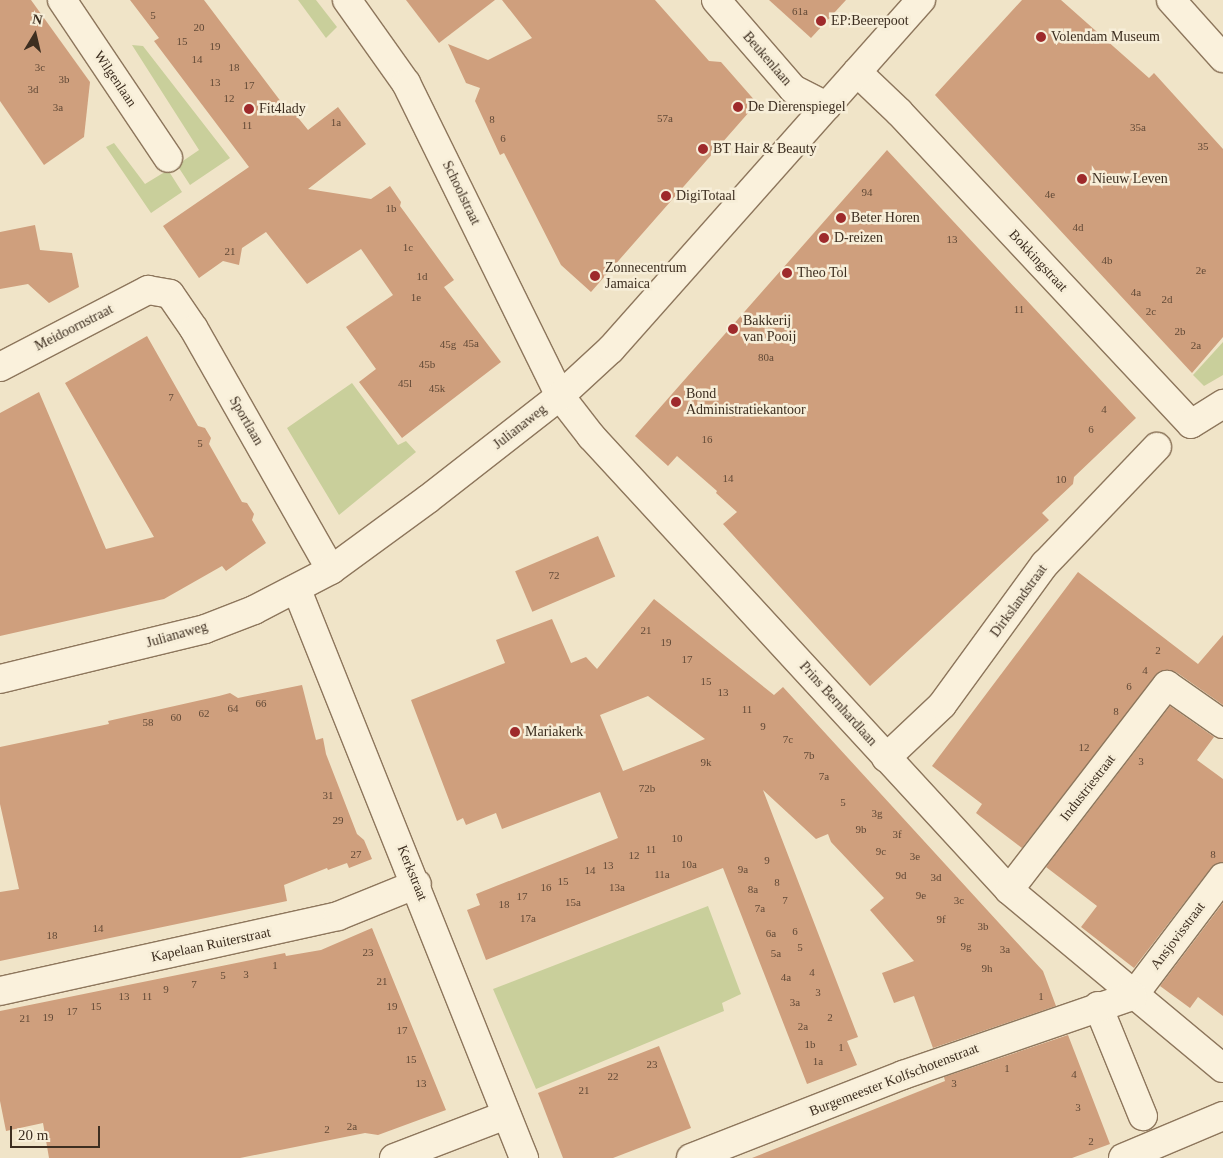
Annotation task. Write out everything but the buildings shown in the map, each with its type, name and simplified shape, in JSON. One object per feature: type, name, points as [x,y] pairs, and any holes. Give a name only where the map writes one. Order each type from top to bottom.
[{"type":"street","name":"Wilgenlaan","points":[[62,0],[168,158]]},
{"type":"street","name":"Schoolstraat","points":[[347,0],[406,83],[560,396]]},
{"type":"street","name":"Beukenlaan","points":[[716,0],[793,89],[827,106]]},
{"type":"street","name":"Julianaweg","points":[[0,679],[205,628],[298,590],[331,570],[560,396],[611,349],[921,0]]},
{"type":"street","points":[[1171,0],[1223,58]]},
{"type":"street","name":"Bokkingstraat","points":[[856,72],[899,112],[1190,424],[1223,404]]},
{"type":"street","name":"Meidoornstraat","points":[[0,367],[148,290]]},
{"type":"street","name":"Sportlaan","points":[[148,290],[170,294],[178,303],[331,570]]},
{"type":"street","name":"Prins Bernhardlaan","points":[[560,396],[591,436],[846,710],[886,758],[1009,890],[1132,996],[1223,1068]]},
{"type":"street","name":"Dirkslandstraat","points":[[886,758],[942,705],[1045,564],[1157,447]]},
{"type":"street","name":"Kerkstraat","points":[[298,590],[417,884],[524,1158]]},
{"type":"street","name":"Industriestraat","points":[[1009,890],[1167,685],[1223,724]]},
{"type":"street","name":"Ansjovisstraat","points":[[1132,996],[1223,876]]},
{"type":"street","name":"Kapelaan Ruiterstraat","points":[[0,991],[338,916],[417,884]]},
{"type":"street","name":"Burgemeester Kolfschotenstraat","points":[[691,1158],[903,1075],[1098,1006],[1132,996]]},
{"type":"street","points":[[1098,1006],[1143,1116]]},
{"type":"street","points":[[394,1158],[506,1115]]},
{"type":"street","points":[[1123,1158],[1223,1116]]},
{"type":"green space","points":[[298,0],[316,0],[337,27],[326,38]]},
{"type":"green space","points":[[132,45],[143,46],[230,158],[190,185],[177,165],[199,150]]},
{"type":"green space","points":[[114,143],[145,184],[168,170],[182,192],[151,213],[106,147]]},
{"type":"green space","points":[[1223,342],[1223,375],[1204,386],[1193,375]]},
{"type":"green space","points":[[352,383],[398,445],[406,441],[416,452],[339,515],[287,428]]},
{"type":"green space","points":[[708,906],[741,994],[722,1003],[724,1011],[536,1089],[493,989]]},
{"type":"place","name":"EP:Beerepoot","points":[[821,21]]},
{"type":"place","name":"Volendam Museum","points":[[1041,37]]},
{"type":"place","name":"De Dierenspiegel","points":[[738,107]]},
{"type":"place","name":"Fit4lady","points":[[249,109]]},
{"type":"place","name":"BT Hair & Beauty","points":[[703,149]]},
{"type":"place","name":"Nieuw Leven","points":[[1082,179]]},
{"type":"place","name":"DigiTotaal","points":[[666,196]]},
{"type":"place","name":"Beter Horen","points":[[841,218]]},
{"type":"place","name":"D-reizen","points":[[824,238]]},
{"type":"place","name":"Theo Tol","points":[[787,273]]},
{"type":"place","name":"Zonnecentrum Jamaica","points":[[595,276]]},
{"type":"place","name":"Bakkerij van Pooij","points":[[733,329]]},
{"type":"place","name":"Bond Administratiekantoor","points":[[676,402]]},
{"type":"place","name":"Mariakerk","points":[[515,732]]}]
